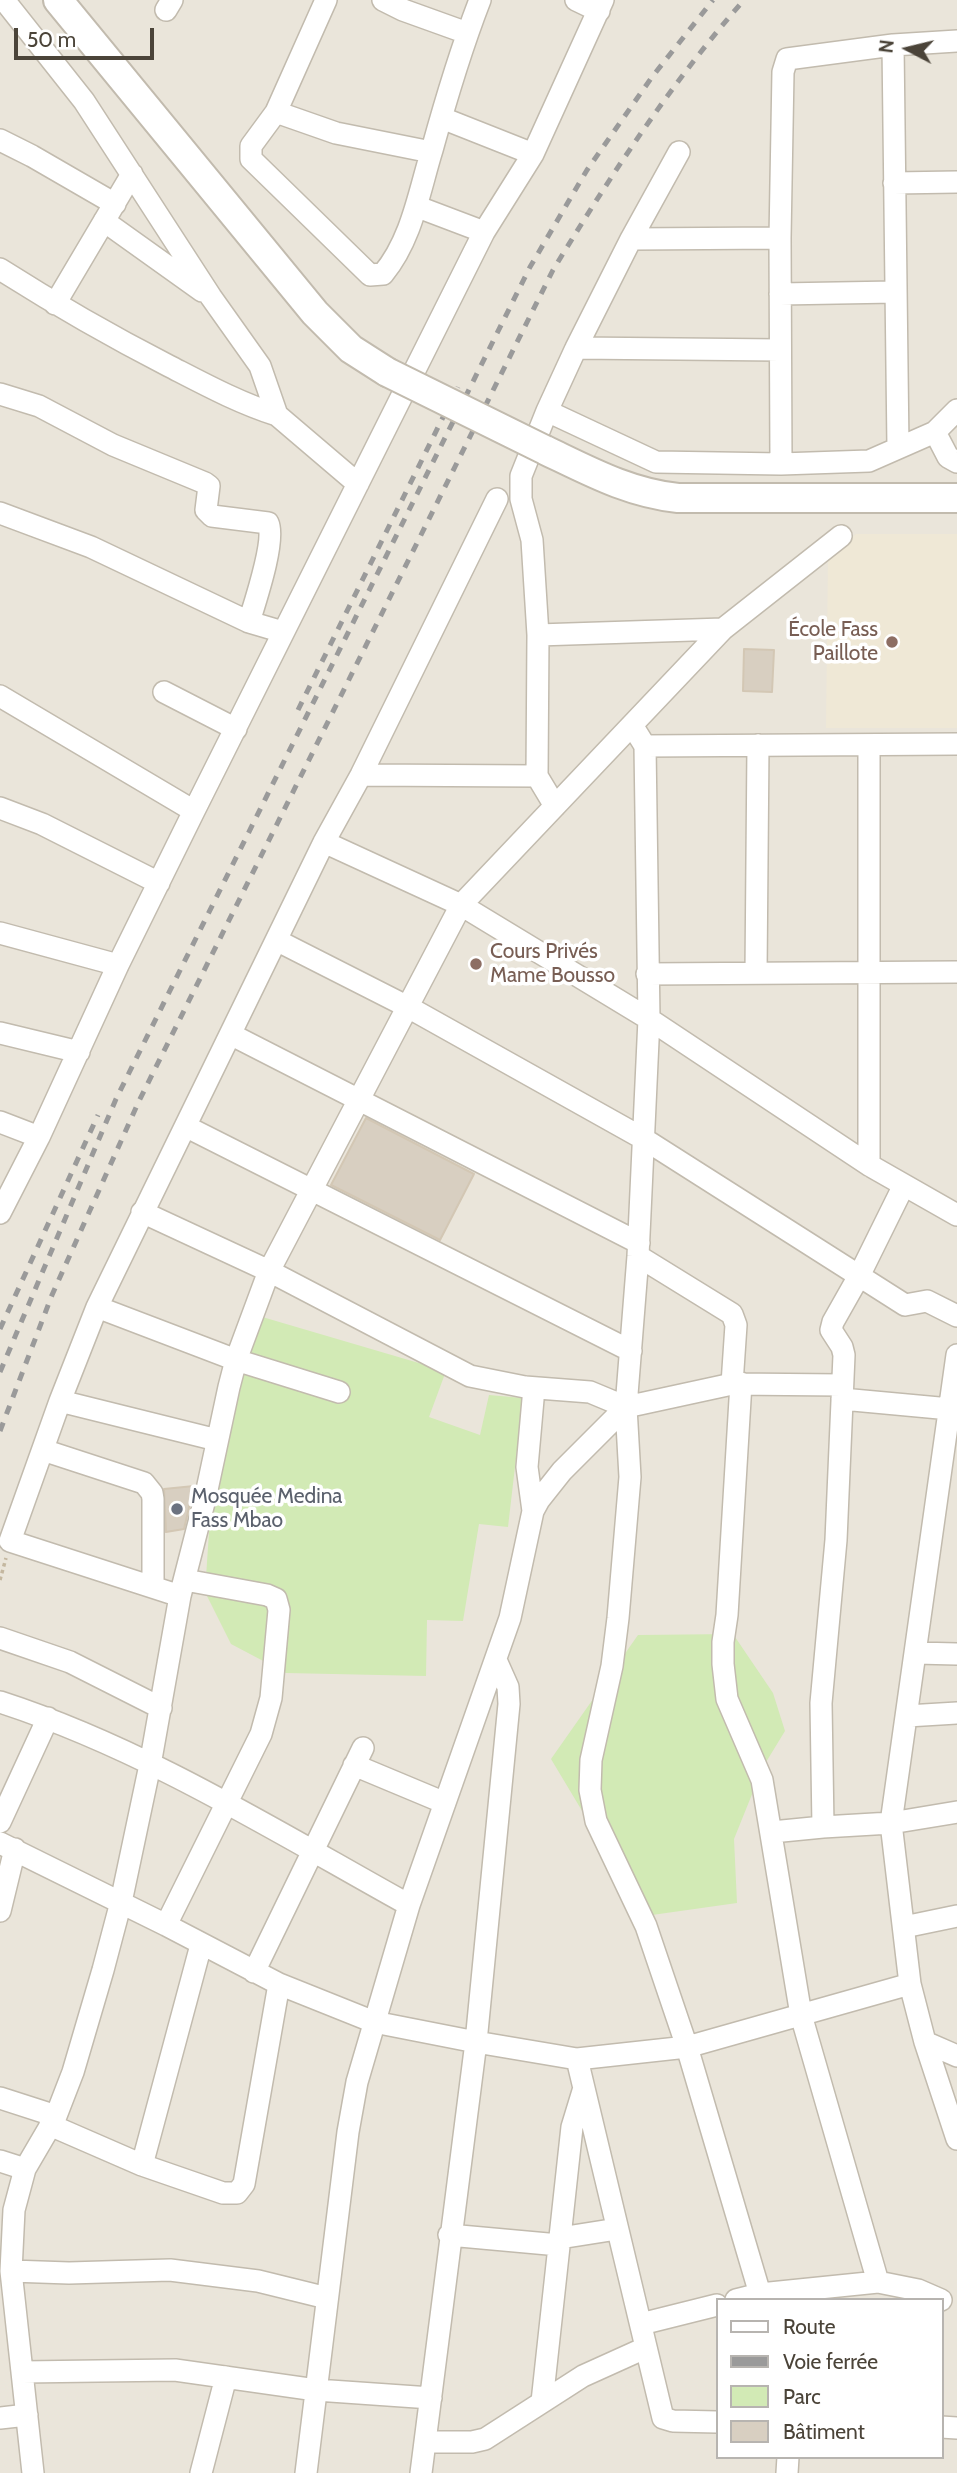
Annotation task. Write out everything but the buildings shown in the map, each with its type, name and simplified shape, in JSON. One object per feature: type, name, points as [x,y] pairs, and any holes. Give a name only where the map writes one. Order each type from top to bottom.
[{"type":"street","points":[[4,0],[84,101],[211,297],[260,366],[277,415]]},
{"type":"street","points":[[58,0],[315,313],[351,349],[387,372],[609,481],[649,495],[678,498],[957,498]]},
{"type":"street","points":[[326,0],[276,112],[251,146],[251,159],[370,275],[383,274],[393,262],[418,206],[431,152],[467,33],[480,0]]},
{"type":"street","points":[[383,0],[404,5],[467,33]]},
{"type":"street","points":[[0,1213],[39,1138],[118,965],[484,232],[533,154],[601,6],[576,0]]},
{"type":"street","points":[[781,464],[780,237],[783,72],[787,60],[892,45],[957,41]]},
{"type":"street","points":[[892,45],[898,448]]},
{"type":"street","points":[[276,112],[336,133],[431,152]]},
{"type":"street","points":[[442,118],[533,154]]},
{"type":"street","points":[[0,140],[32,156],[109,213],[211,297]]},
{"type":"street","points":[[555,806],[537,776],[538,635],[532,540],[521,499],[521,477],[576,348],[679,152]]},
{"type":"street","points":[[55,304],[132,174]]},
{"type":"street","points":[[894,183],[957,182]]},
{"type":"street","points":[[418,206],[484,232]]},
{"type":"street","points":[[631,239],[780,237]]},
{"type":"street","points":[[0,269],[55,304],[218,392],[277,415],[358,484]]},
{"type":"street","points":[[780,294],[895,292]]},
{"type":"street","points":[[576,348],[780,350]]},
{"type":"street","points":[[0,394],[39,406],[113,445],[205,483],[209,486],[206,510],[212,516],[268,523],[271,531],[266,562],[249,622]]},
{"type":"street","points":[[547,411],[656,462],[781,464],[869,461],[935,432],[957,410]]},
{"type":"street","points":[[935,432],[948,457],[957,462]]},
{"type":"street","points":[[166,1925],[261,1734],[271,1698],[279,1610],[276,1599],[267,1595],[153,1587],[10,1542],[97,1307],[324,842],[361,775],[497,499]]},
{"type":"street","points":[[0,513],[91,547],[249,622],[283,632]]},
{"type":"street","points":[[33,2473],[7,2209],[25,2169],[53,2121],[89,2021],[121,1902],[150,1765],[182,1588],[195,1529],[205,1499],[216,1440],[236,1360],[269,1272],[461,905],[723,629],[841,536]]},
{"type":"street","points":[[538,635],[723,629]]},
{"type":"street","points":[[164,692],[236,729]]},
{"type":"street","points":[[0,696],[194,811]]},
{"type":"street","points":[[632,725],[645,746],[649,1019],[638,1249],[626,1407],[630,1477],[612,1666],[591,1760],[590,1790],[596,1821],[646,1926],[687,2047],[760,2294]]},
{"type":"street","points":[[645,746],[957,744]]},
{"type":"street","points":[[756,973],[758,745]]},
{"type":"street","points":[[869,745],[869,1166]]},
{"type":"street","points":[[361,775],[537,776]]},
{"type":"street","points":[[0,808],[42,824],[159,883]]},
{"type":"street","points":[[324,842],[461,905],[649,1019],[869,1166],[957,1215]]},
{"type":"street","points":[[0,933],[118,965]]},
{"type":"street","points":[[278,941],[408,1007],[644,1139],[905,1305],[927,1301],[957,1316]]},
{"type":"street","points":[[647,974],[957,972]]},
{"type":"street","points":[[0,1033],[79,1052]]},
{"type":"street","points":[[232,1035],[638,1249],[732,1314],[736,1325],[737,1383],[723,1664],[727,1699],[762,1780],[801,2015],[878,2282]]},
{"type":"street","points":[[0,1122],[39,1138]]},
{"type":"street","points":[[187,1127],[631,1351]]},
{"type":"street","points":[[822,1827],[821,1703],[836,1540],[844,1354],[831,1330],[904,1185]]},
{"type":"street","points":[[142,1212],[269,1272],[470,1376],[534,1388],[590,1392],[626,1407]]},
{"type":"street","points":[[97,1307],[236,1360],[339,1392]]},
{"type":"street","points":[[957,1355],[950,1409],[952,1438],[891,1823],[910,1984],[925,2042],[957,2139]]},
{"type":"street","points":[[306,2473],[352,2105],[409,1905],[510,1618],[533,1511],[539,1500],[562,1471],[626,1407],[737,1383],[842,1392],[950,1409]]},
{"type":"street","points":[[533,1511],[527,1467],[534,1388]]},
{"type":"street","points":[[60,1401],[216,1440]]},
{"type":"street","points":[[43,1450],[144,1483],[149,1487],[153,1499],[153,1587]]},
{"type":"street","points":[[0,1638],[70,1662],[161,1708]]},
{"type":"street","points":[[916,1653],[957,1654]]},
{"type":"street","points":[[421,2473],[449,2235],[476,2042],[509,1704],[508,1688],[496,1660]]},
{"type":"street","points":[[0,1702],[48,1718],[150,1765],[227,1804],[409,1905]]},
{"type":"street","points":[[907,1716],[957,1713]]},
{"type":"street","points":[[0,1822],[48,1718]]},
{"type":"street","points":[[254,1972],[358,1757],[445,1803]]},
{"type":"street","points":[[772,1832],[891,1823],[957,1812]]},
{"type":"street","points":[[0,1910],[7,1846],[279,1984],[374,2022],[577,2059],[687,2047],[910,1984]]},
{"type":"street","points":[[904,1927],[957,1916]]},
{"type":"street","points":[[142,2165],[201,1945]]},
{"type":"street","points":[[0,2098],[142,2165],[223,2193],[237,2193],[244,2184],[279,1984]]},
{"type":"street","points":[[925,2042],[957,2056]]},
{"type":"street","points":[[577,2059],[663,2418],[673,2421],[716,2422]]},
{"type":"street","points":[[542,2402],[572,2127],[583,2091]]},
{"type":"street","points":[[0,2161],[25,2169]]},
{"type":"street","points":[[449,2235],[559,2242],[617,2229]]},
{"type":"street","points":[[11,2271],[69,2273],[170,2270],[258,2281],[327,2298]]},
{"type":"street","points":[[744,2298],[760,2294],[852,2292],[878,2282],[918,2290],[936,2298]]},
{"type":"street","points":[[641,2324],[716,2305]]},
{"type":"street","points":[[425,2442],[472,2442],[485,2439],[583,2376],[645,2348]]},
{"type":"street","points":[[22,2372],[175,2370],[316,2390],[431,2398]]},
{"type":"street","points":[[201,2473],[226,2376]]},
{"type":"street","points":[[0,2418],[27,2415]]},
{"type":"shaded area","points":[[0,0],[957,0],[957,2473],[0,2473]]},
{"type":"shaded area","name":"École Fass Paillote","points":[[856,534],[957,534],[957,728],[826,728],[828,557]]},
{"type":"green space","points":[[259,1316],[446,1371],[429,1417],[480,1435],[489,1395],[523,1398],[508,1527],[479,1524],[463,1621],[427,1620],[426,1676],[286,1673],[231,1644],[205,1592],[210,1517],[232,1390]]},
{"type":"green space","points":[[733,1634],[773,1693],[785,1731],[763,1767],[734,1839],[737,1903],[645,1916],[551,1759],[638,1635]]},
{"type":"railway","points":[[0,1372],[116,1099],[530,267],[587,170],[652,77],[713,0]]},
{"type":"railway","points":[[0,1431],[52,1295],[139,1101],[553,270],[643,130],[744,0]]},
{"type":"railway","points":[[298,710],[458,387]]},
{"type":"railway","points":[[0,1329],[98,1115]]},
{"type":"place","name":"École Fass Paillote","points":[[892,642]]},
{"type":"place","name":"Cours Privés Mame Bousso","points":[[476,964]]},
{"type":"place","name":"Mosquée Medina Fass Mbao","points":[[177,1509]]}]
